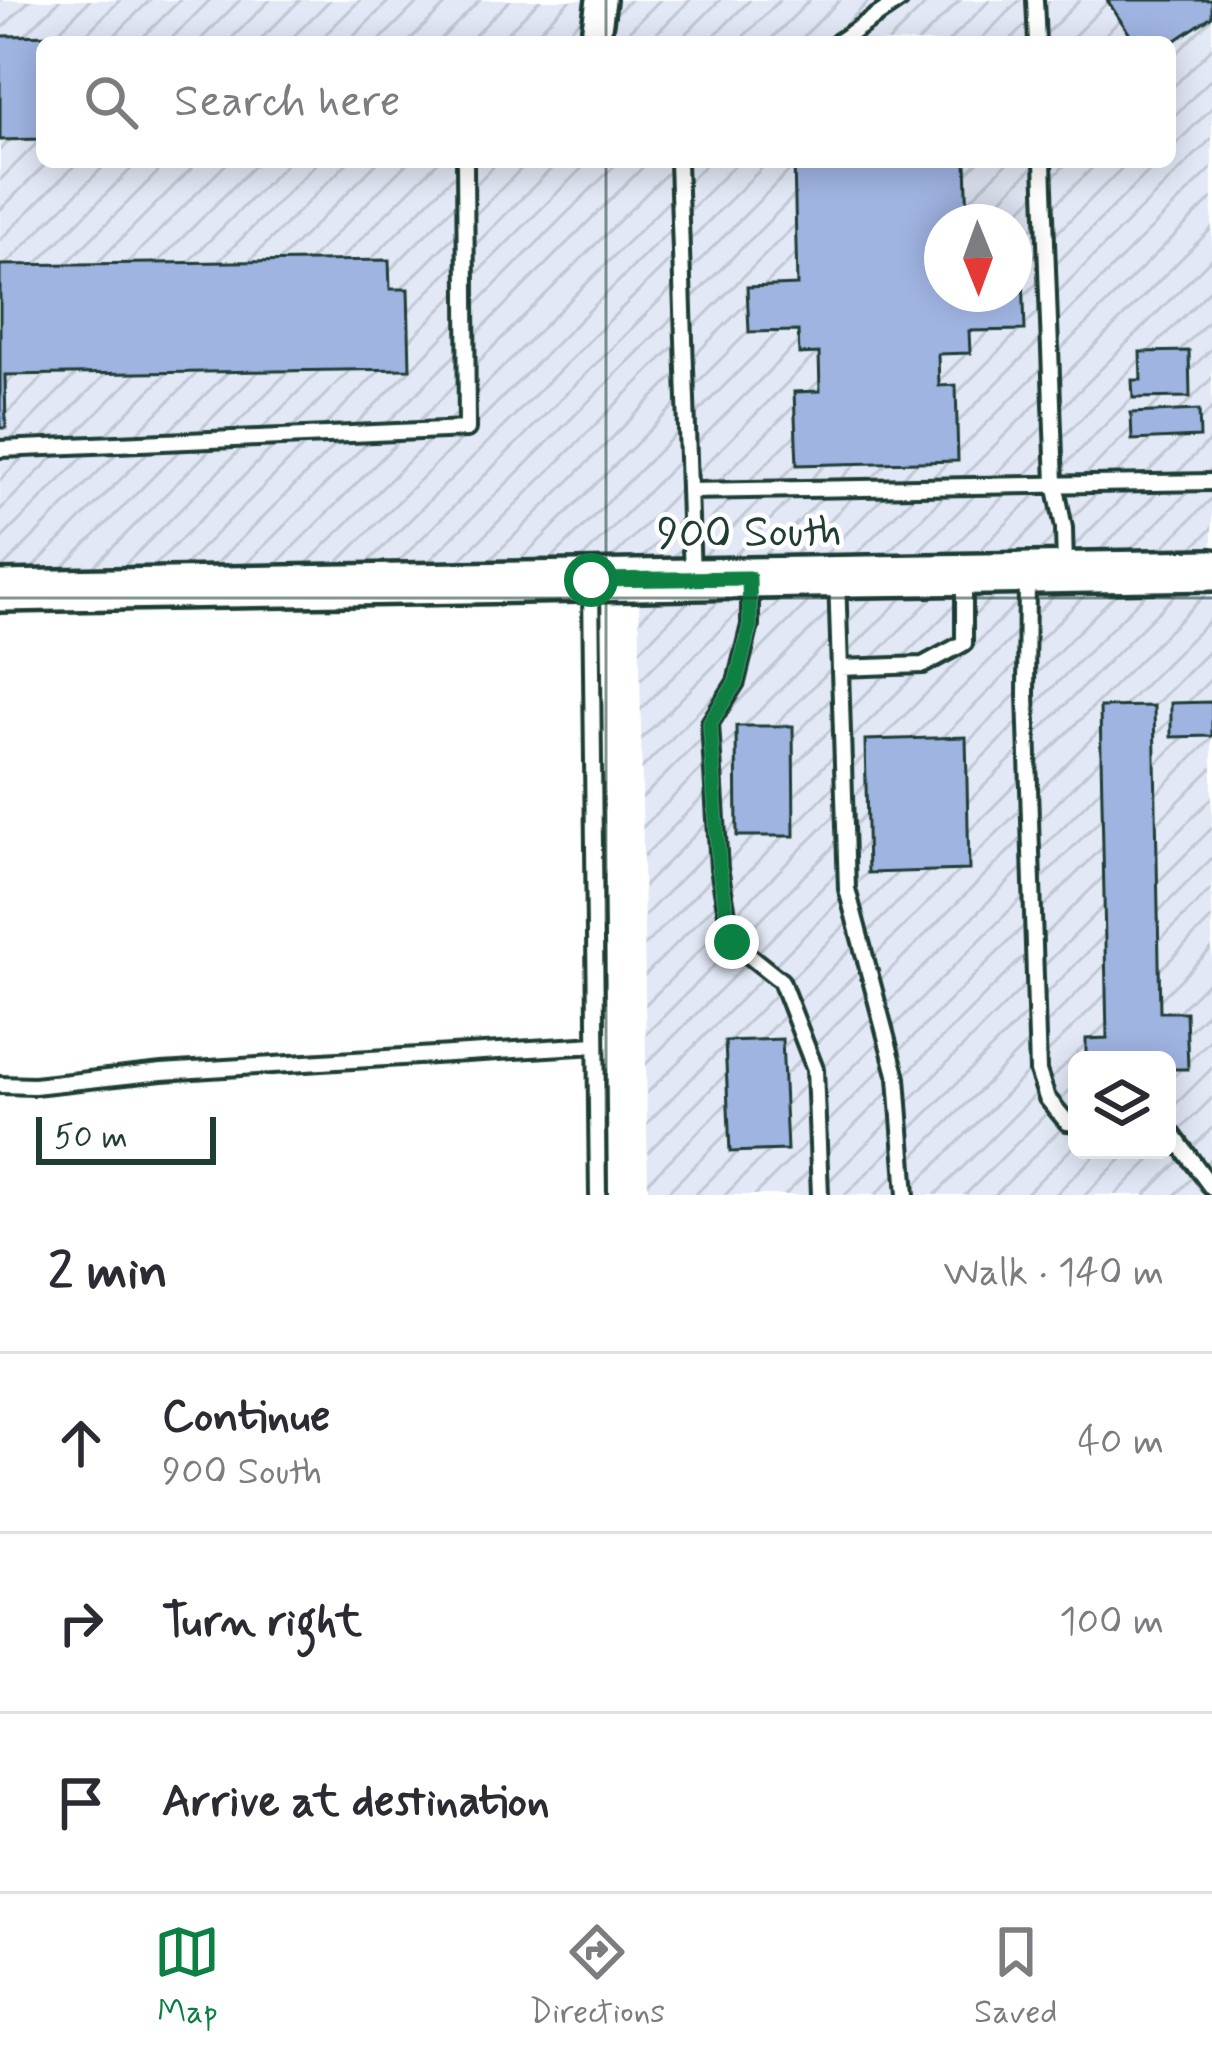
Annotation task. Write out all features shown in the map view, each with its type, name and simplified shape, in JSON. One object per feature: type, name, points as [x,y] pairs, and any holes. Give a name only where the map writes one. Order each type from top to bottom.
[{"type":"street","points":[[596,36],[601,0]]},
{"type":"street","name":"900 South","points":[[0,591],[1212,570]]},
{"type":"lane","points":[[847,36],[901,0]]},
{"type":"lane","points":[[1035,0],[1037,36]]},
{"type":"lane","points":[[0,449],[467,429],[465,168]]},
{"type":"lane","points":[[679,168],[692,579]]},
{"type":"lane","points":[[1043,168],[1055,483],[1064,528],[1046,572],[1026,694],[1038,1071],[1047,1098],[1068,1122]]},
{"type":"lane","points":[[689,490],[1212,482]]},
{"type":"lane","points":[[840,668],[923,665],[964,643],[964,574]]},
{"type":"lane","points":[[837,576],[847,889],[897,1078],[906,1195]]},
{"type":"lane","points":[[749,578],[750,625],[736,682],[710,723],[719,868],[732,942],[782,981],[814,1069],[820,1195]]},
{"type":"lane","points":[[591,580],[598,1195]]},
{"type":"lane","points":[[0,1084],[34,1086],[162,1072],[596,1045]]},
{"type":"lane","points":[[1176,1138],[1212,1188]]},
{"type":"shaded area","points":[[0,0],[1212,0],[1212,1195],[648,1195],[639,596],[0,607]]},
{"type":"building","points":[[1107,0],[1212,0],[1212,16],[1176,40],[1176,36],[1131,36]]},
{"type":"building","points":[[63,35],[36,36],[36,139],[0,140],[0,36]]},
{"type":"building","points":[[794,168],[966,168],[967,204],[924,204],[924,312],[1024,312],[1025,330],[969,331],[970,353],[938,354],[939,386],[956,385],[958,461],[797,465],[794,392],[820,391],[819,353],[799,354],[798,331],[749,332],[747,287],[797,285]]},
{"type":"building","points":[[389,260],[390,289],[408,289],[410,369],[5,375],[6,428],[0,428],[0,265]]},
{"type":"building","points":[[1189,351],[1190,397],[1133,398],[1132,380],[1141,380],[1140,352]]},
{"type":"building","points":[[1199,410],[1200,437],[1132,440],[1131,413]]},
{"type":"building","points":[[1212,702],[1212,736],[1171,737],[1171,703]]},
{"type":"building","points":[[1154,706],[1160,1012],[1186,1012],[1188,1069],[1176,1069],[1176,1051],[1086,1051],[1086,1039],[1107,1038],[1100,707]]},
{"type":"building","points":[[736,726],[793,726],[794,836],[737,836]]},
{"type":"building","points":[[966,737],[969,870],[868,873],[865,740]]},
{"type":"building","points":[[782,1039],[787,1150],[730,1152],[725,1041]]},
{"type":"route","points":[[591,580],[749,578],[750,625],[736,682],[710,723],[719,868],[732,942]]}]
